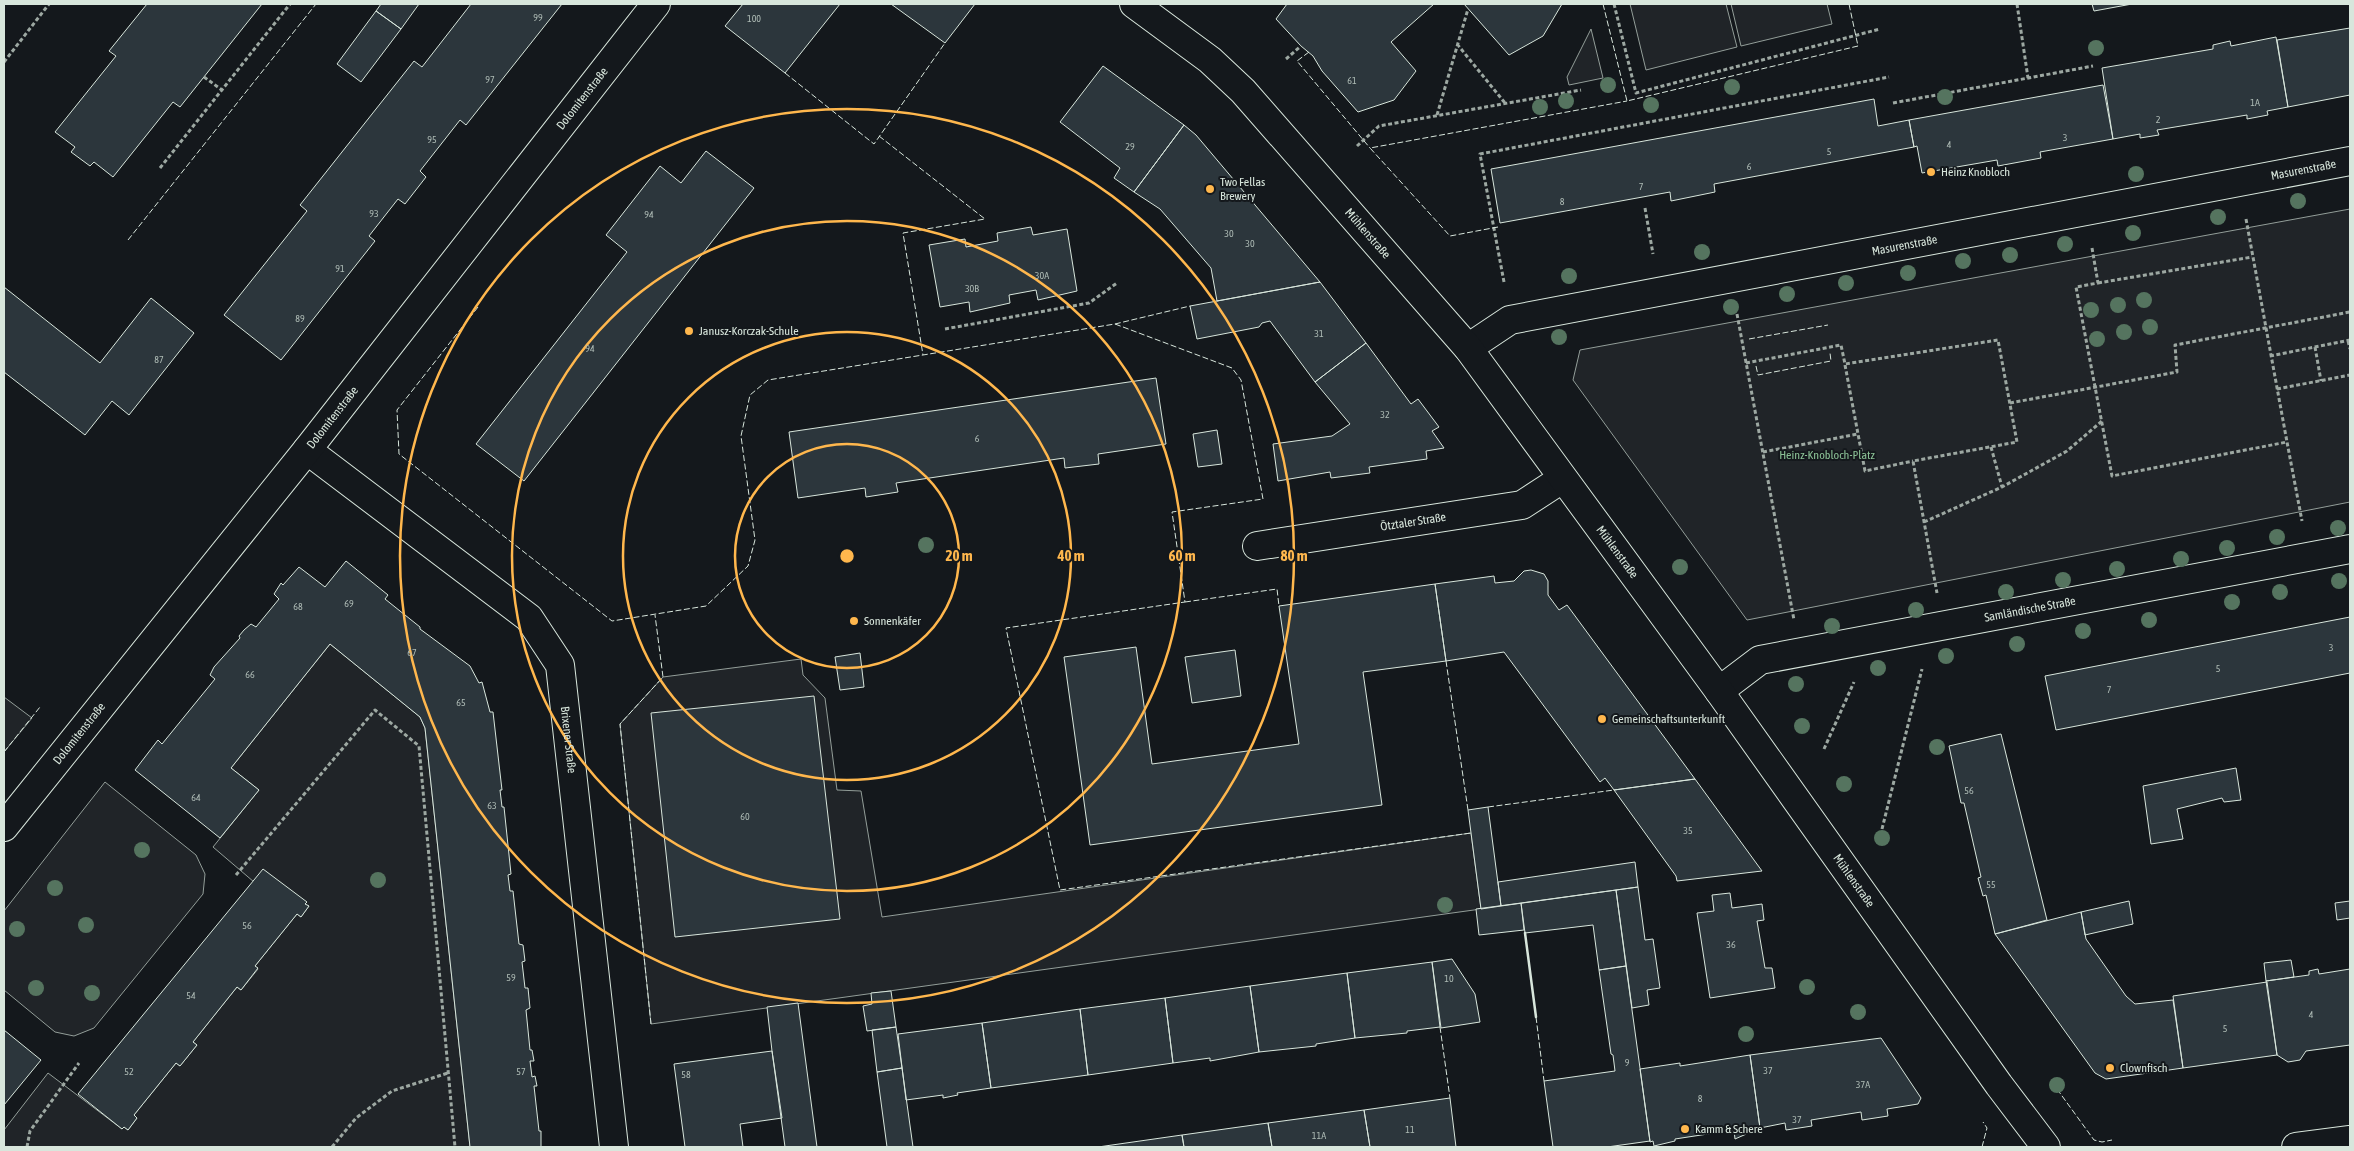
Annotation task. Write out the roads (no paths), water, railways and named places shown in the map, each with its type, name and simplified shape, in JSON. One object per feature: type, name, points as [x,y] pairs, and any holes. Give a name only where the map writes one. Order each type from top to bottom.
[{"type":"street","name":"Dolomitenstraße","points":[[4,827],[306,450],[656,4]]},
{"type":"street","name":"Mühlenstraße","points":[[1134,4],[1210,60],[1243,91],[1468,348],[1720,691],[1999,1085],[2046,1147]]},
{"type":"street","name":"Masurenstraße","points":[[1468,348],[1510,320],[2350,161]]},
{"type":"street","name":"Brixener Straße","points":[[306,450],[529,618],[560,666],[614,1147]]},
{"type":"street","name":"Ötztaler Straße","points":[[1257,546],[1522,505],[1562,478]]},
{"type":"street","name":"Samländische Straße","points":[[1720,691],[1760,660],[2350,549]]},
{"type":"street","points":[[2296,1147],[2350,1140]]},
{"type":"place","name":"Heinz Knobloch","points":[[1931,172]]},
{"type":"place","name":"Two Fellas Brewery","points":[[1210,189]]},
{"type":"place","name":"Janusz-Korczak-Schule","points":[[689,331]]},
{"type":"place","name":"Sonnenkäfer","points":[[854,621]]},
{"type":"place","name":"Gemeinschaftsunterkunft","points":[[1602,719]]},
{"type":"place","name":"Clownfisch","points":[[2110,1068]]},
{"type":"place","name":"Kamm & Schere","points":[[1685,1129]]},
{"type":"park label","name":"Heinz-Knobloch-Platz","points":[[1827,455]]}]
